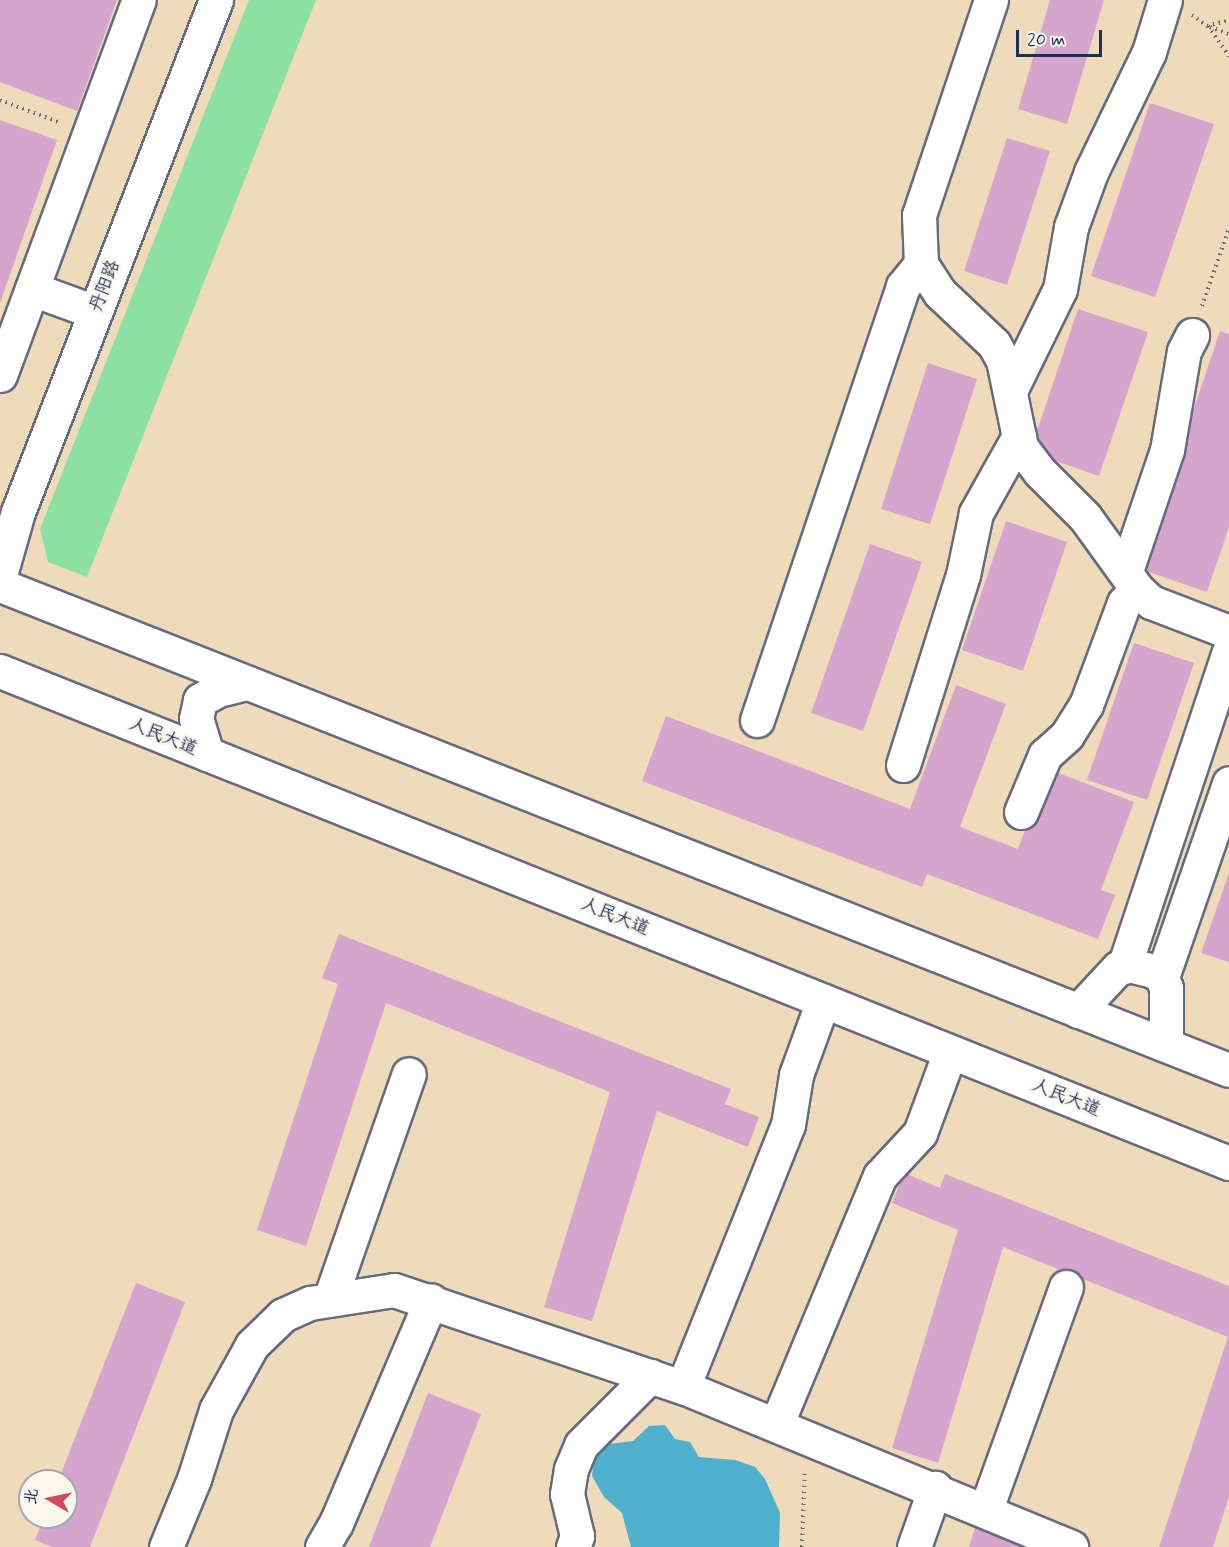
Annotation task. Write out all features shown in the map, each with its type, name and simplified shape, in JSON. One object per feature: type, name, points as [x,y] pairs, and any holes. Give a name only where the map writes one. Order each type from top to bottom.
[{"type":"main road","points":[[0,375],[139,0]]},
{"type":"main road","name":"丹阳路","points":[[0,575],[9,508],[95,312],[216,0]]},
{"type":"main road","points":[[991,0],[919,215],[921,264],[939,293],[993,344],[1011,389],[1021,447],[1040,472],[1085,517],[1151,602],[1229,632]]},
{"type":"main road","points":[[1011,389],[1060,289],[1071,227],[1083,194],[1149,52],[1177,5]]},
{"type":"main road","points":[[757,720],[903,286],[921,264]]},
{"type":"main road","points":[[32,289],[95,312]]},
{"type":"main road","points":[[1021,812],[1045,755],[1067,735],[1086,705],[1124,603],[1167,450],[1184,351],[1192,335]]},
{"type":"main road","points":[[903,765],[963,575],[976,513],[1019,436]]},
{"type":"main road","points":[[0,585],[1229,1070]]},
{"type":"main road","points":[[1078,1011],[1124,966],[1229,651]]},
{"type":"main road","name":"人民大道","points":[[0,671],[1229,1163]]},
{"type":"main road","points":[[207,754],[196,719],[200,700],[218,690],[247,683]]},
{"type":"main road","points":[[1166,1045],[1166,988],[1162,977],[1229,783]]},
{"type":"main road","points":[[1124,966],[1140,966],[1162,977]]},
{"type":"main road","points":[[682,1387],[788,1125],[796,1075],[823,1001]]},
{"type":"main road","points":[[777,1423],[880,1176],[920,1133],[950,1052]]},
{"type":"main road","points":[[330,1299],[409,1074]]},
{"type":"main road","points":[[986,1509],[1066,1287]]},
{"type":"main road","points":[[166,1547],[194,1479],[216,1410],[252,1345],[283,1315],[330,1299],[394,1290],[431,1300],[682,1387],[777,1423],[986,1509],[1071,1547]]},
{"type":"main road","points":[[322,1547],[336,1523],[431,1300]]},
{"type":"main road","points":[[573,1547],[577,1536],[567,1494],[571,1469],[581,1445],[650,1376]]},
{"type":"main road","points":[[914,1547],[935,1488]]},
{"type":"path","points":[[1177,5],[1207,26],[1229,34]]},
{"type":"path","points":[[1207,26],[1229,20]]},
{"type":"path","points":[[1207,26],[1229,56]]},
{"type":"path","points":[[0,100],[89,134]]},
{"type":"path","points":[[1192,335],[1229,228]]},
{"type":"path","points":[[802,1547],[803,1481],[811,1437]]},
{"type":"green space","points":[[249,0],[316,0],[87,577],[48,562],[40,529]]},
{"type":"water","points":[[665,1425],[675,1439],[690,1442],[699,1457],[735,1460],[755,1467],[765,1479],[780,1513],[779,1547],[631,1547],[622,1513],[604,1497],[592,1476],[594,1459],[609,1444],[633,1441],[649,1426]]},
{"type":"building","points":[[0,0],[117,0],[77,111],[0,82]]},
{"type":"building","points":[[1050,0],[1104,0],[1067,124],[1018,109]]},
{"type":"building","points":[[1150,103],[1214,124],[1155,297],[1091,276]]},
{"type":"building","points":[[0,120],[57,140],[0,303]]},
{"type":"building","points":[[1007,138],[1050,151],[1007,285],[964,271]]},
{"type":"building","points":[[1078,309],[1148,332],[1099,476],[1030,452]]},
{"type":"building","points":[[1220,331],[1229,334],[1229,527],[1207,592],[1140,569]]},
{"type":"building","points":[[928,363],[977,379],[930,524],[881,509]]},
{"type":"building","points":[[1006,521],[1067,542],[1023,671],[962,650]]},
{"type":"building","points":[[870,544],[922,562],[863,731],[811,713]]},
{"type":"building","points":[[1134,643],[1194,663],[1147,800],[1087,780]]},
{"type":"building","points":[[956,685],[1006,704],[960,827],[1018,849],[1048,769],[1134,802],[1101,890],[1115,895],[1098,939],[927,874],[922,887],[642,781],[666,716],[910,809]]},
{"type":"building","points":[[1229,873],[1229,962],[1201,953]]},
{"type":"building","points":[[339,934],[731,1089],[725,1104],[759,1117],[748,1147],[657,1111],[592,1321],[544,1307],[610,1092],[386,1003],[306,1246],[257,1230],[338,984],[322,978]]},
{"type":"building","points":[[904,1173],[940,1188],[945,1174],[1229,1286],[1229,1497],[1213,1547],[1159,1547],[1228,1337],[1003,1247],[938,1463],[892,1448],[958,1230],[892,1203]]},
{"type":"building","points":[[136,1283],[185,1302],[90,1547],[52,1547],[35,1540],[39,1529],[78,1529],[78,1469],[63,1469]]},
{"type":"building","points":[[428,1393],[481,1414],[430,1547],[369,1547]]},
{"type":"building","points":[[976,1525],[1023,1541],[1021,1547],[969,1547]]}]
